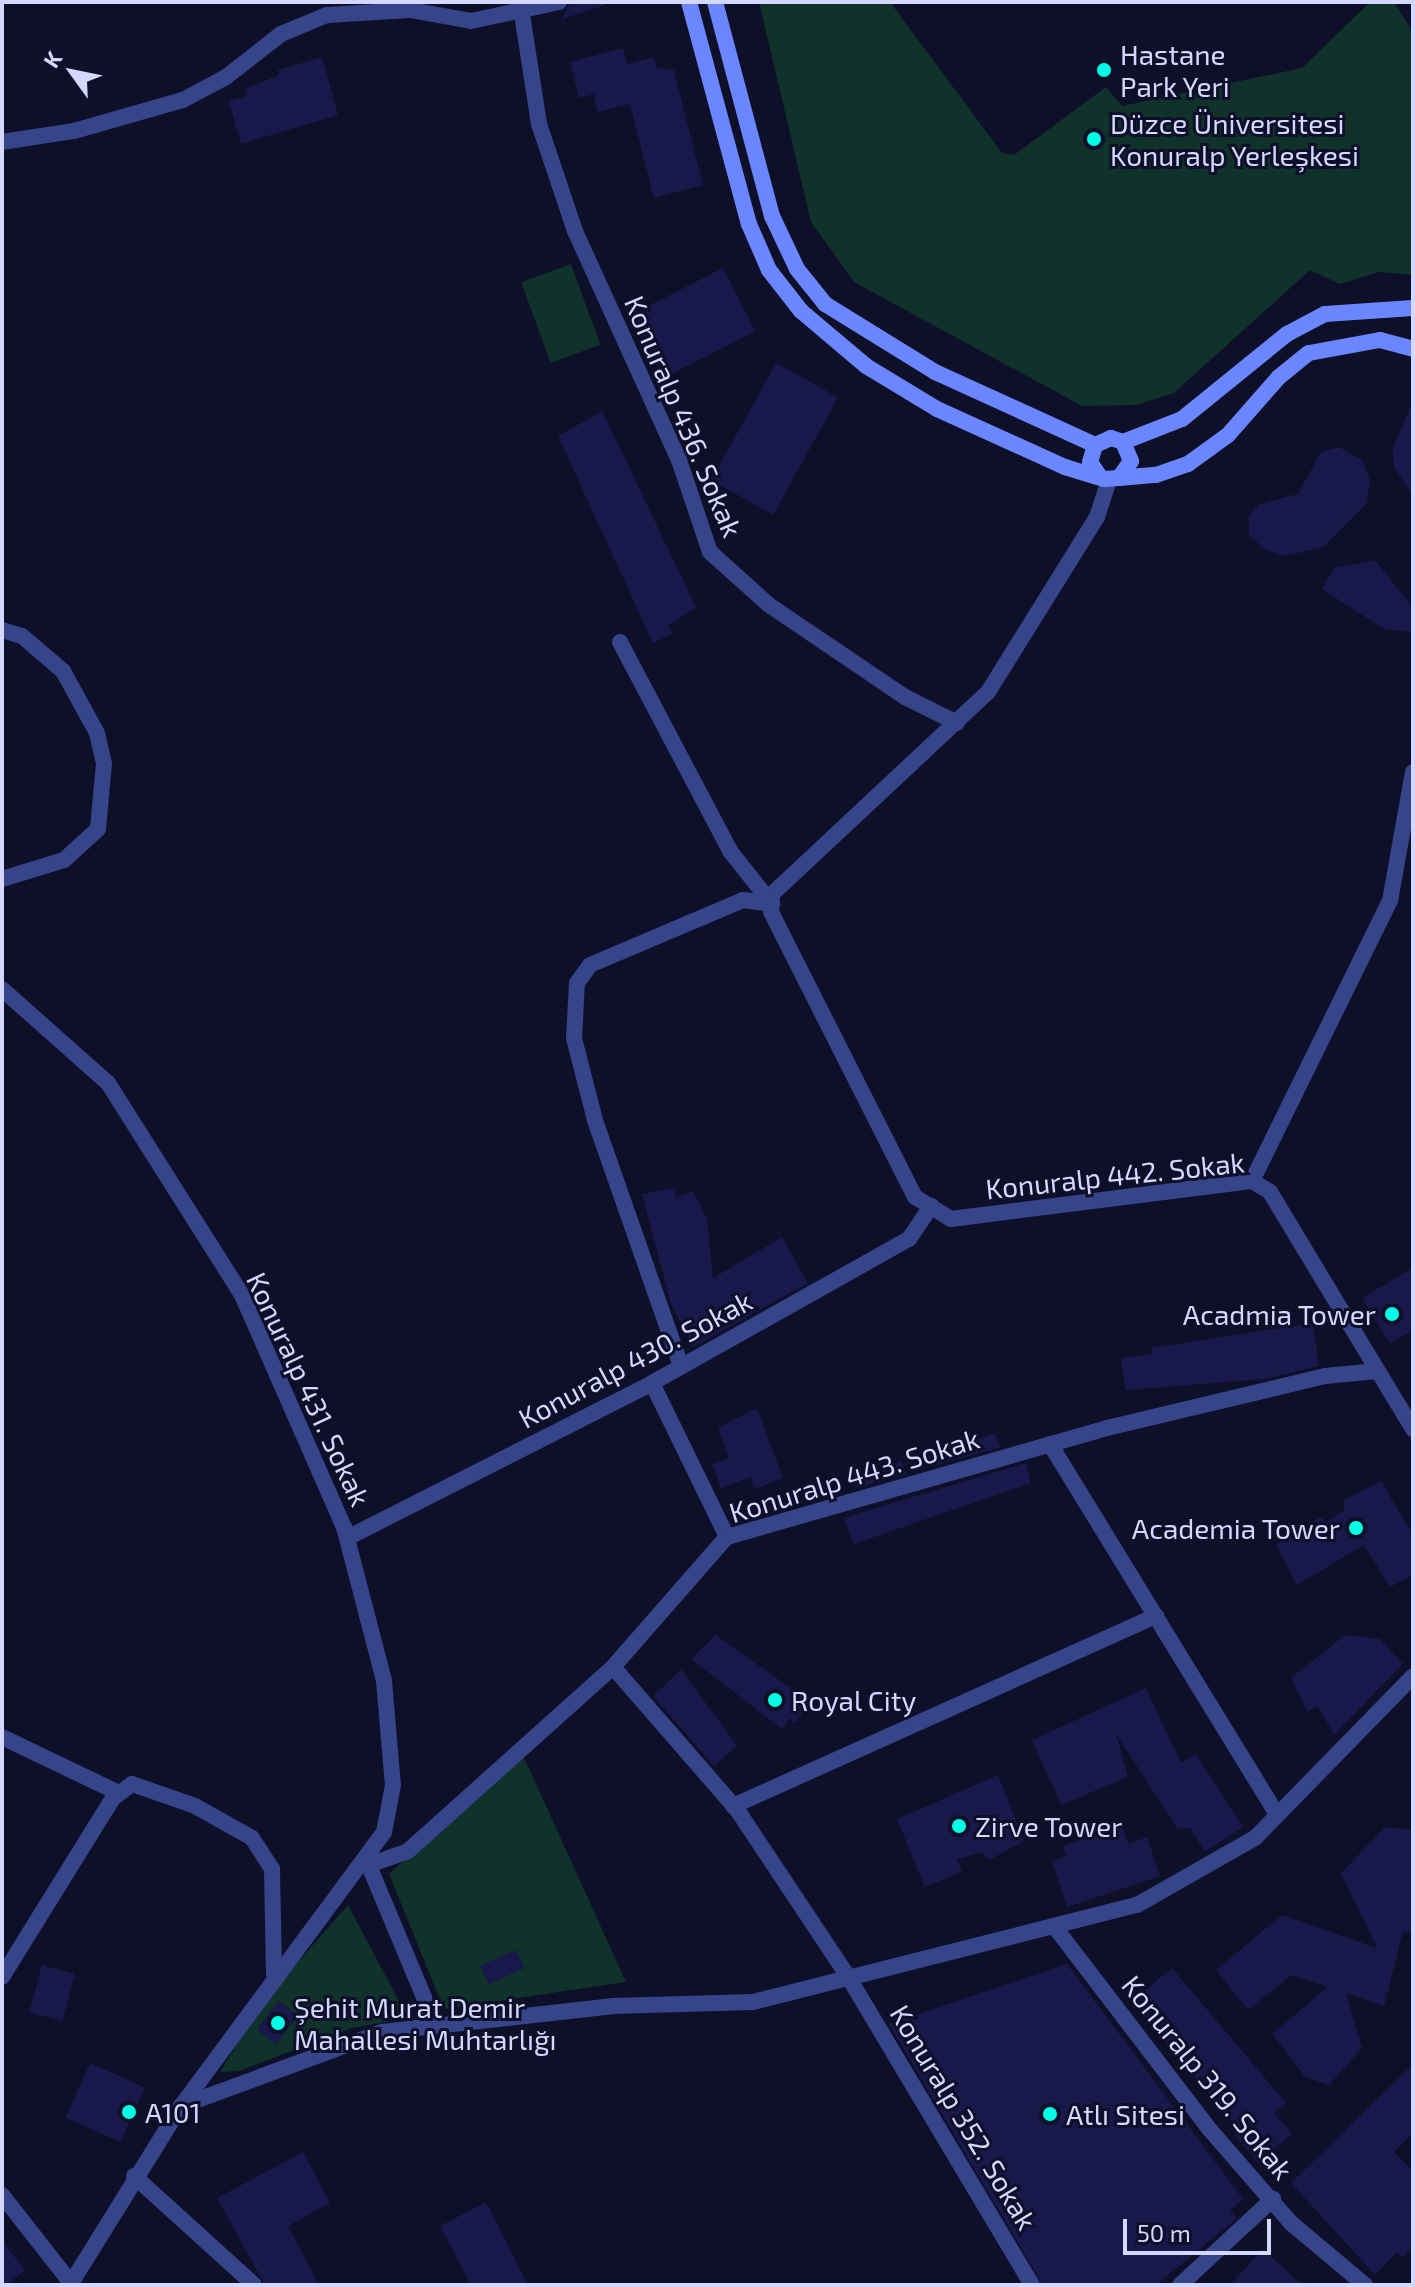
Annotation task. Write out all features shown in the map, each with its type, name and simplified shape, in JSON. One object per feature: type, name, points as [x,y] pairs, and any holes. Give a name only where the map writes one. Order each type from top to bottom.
[{"type":"main road","points":[[689,2],[749,224],[769,270],[801,311],[866,366],[937,409],[1109,479],[1156,475],[1188,464],[1228,435],[1279,377],[1309,353],[1380,340],[1413,349]]},
{"type":"main road","points":[[715,2],[772,216],[797,269],[825,304],[935,372],[1095,445],[1111,438],[1123,442],[1182,419],[1287,334],[1325,314],[1413,308]]},
{"type":"main road","points":[[1109,479],[1131,461],[1123,442]]},
{"type":"main road","points":[[1095,445],[1090,462],[1109,479]]},
{"type":"street","points":[[2,142],[74,131],[183,100],[226,77],[281,34],[327,15],[410,10],[471,21],[522,14],[559,2]]},
{"type":"street","name":"Konuralp 436. Sokak","points":[[522,14],[539,124],[575,231],[679,460],[710,552],[769,605],[905,697],[957,723]]},
{"type":"street","points":[[772,904],[772,894],[988,692],[1097,517],[1109,479]]},
{"type":"street","points":[[2,630],[22,636],[63,671],[97,733],[104,763],[98,829],[64,860],[2,879]]},
{"type":"street","points":[[620,642],[730,851],[772,904],[915,1197],[931,1206]]},
{"type":"street","points":[[1252,1181],[1390,901],[1413,772]]},
{"type":"street","points":[[681,1366],[595,1120],[574,1038],[577,983],[590,965],[743,900],[772,904]]},
{"type":"street","name":"Konuralp 431. Sokak","points":[[2,989],[108,1083],[212,1247],[284,1383],[347,1538],[384,1681],[393,1785],[384,1832],[368,1863],[274,1974],[134,2176],[70,2284]]},
{"type":"street","name":"Konuralp 442. Sokak","points":[[931,1206],[951,1219],[1252,1181],[1270,1192],[1413,1429]]},
{"type":"street","name":"Konuralp 430. Sokak","points":[[347,1538],[652,1383],[909,1239],[931,1206]]},
{"type":"street","name":"Konuralp 443. Sokak","points":[[368,1863],[408,1851],[613,1667],[727,1537],[1050,1444],[1325,1376],[1377,1371]]},
{"type":"street","points":[[652,1383],[727,1537]]},
{"type":"street","points":[[1050,1444],[1277,1815]]},
{"type":"street","points":[[733,1806],[1156,1616]]},
{"type":"street","name":"Konuralp 352. Sokak","points":[[613,1667],[733,1806],[849,1978],[1032,2285]]},
{"type":"street","points":[[181,2106],[382,2032],[612,2006],[753,2002],[1137,1905],[1255,1838],[1413,1676]]},
{"type":"street","points":[[2,1737],[110,1784],[119,1793]]},
{"type":"street","points":[[2,1977],[119,1793],[132,1784],[195,1806],[252,1838],[272,1869],[274,1974]]},
{"type":"street","points":[[368,1863],[436,2026]]},
{"type":"street","name":"Konuralp 319. Sokak","points":[[1054,1926],[1211,2131],[1273,2199],[1365,2285]]},
{"type":"street","points":[[134,2176],[254,2285]]},
{"type":"street","points":[[2,2195],[70,2284]]},
{"type":"street","points":[[1180,2285],[1273,2199]]},
{"type":"green space","name":"Düzce Üniversitesi Konuralp Yerleşkesi","points":[[759,2],[890,2],[1002,153],[1014,155],[1106,87],[1122,106],[1302,68],[1370,2],[1394,2],[1413,32],[1413,275],[1379,272],[1340,284],[1310,270],[1174,393],[1136,405],[1082,406],[854,282],[811,222]]},
{"type":"green space","points":[[571,264],[600,345],[551,363],[521,282]]},
{"type":"green space","points":[[522,1753],[626,1982],[444,2009],[389,1874]]},
{"type":"green space","points":[[348,1905],[408,2018],[352,2028],[239,2071],[220,2072],[263,2002]]},
{"type":"building","points":[[570,2],[605,2],[605,5],[562,19]]},
{"type":"building","points":[[623,48],[627,64],[654,57],[657,68],[674,70],[703,185],[654,198],[630,104],[598,112],[594,94],[579,98],[570,62]]},
{"type":"building","points":[[322,57],[338,115],[241,144],[229,101],[247,96],[245,89],[279,75],[278,70]]},
{"type":"building","points":[[723,268],[755,331],[665,377],[633,314]]},
{"type":"building","points":[[776,363],[838,397],[773,515],[711,480]]},
{"type":"building","points":[[1413,400],[1413,495],[1394,468],[1393,448]]},
{"type":"building","points":[[602,411],[696,607],[668,626],[673,634],[653,643],[558,436]]},
{"type":"building","points":[[1339,447],[1362,460],[1370,480],[1367,503],[1323,547],[1285,556],[1264,549],[1249,535],[1249,515],[1260,504],[1298,494],[1321,452]]},
{"type":"building","points":[[1375,560],[1413,608],[1413,632],[1384,629],[1322,589],[1334,568]]},
{"type":"building","points":[[675,1188],[676,1198],[693,1191],[707,1219],[713,1278],[782,1237],[808,1283],[693,1347],[671,1304],[642,1194]]},
{"type":"building","name":"Acadmia Tower","points":[[1413,1268],[1413,1330],[1390,1344],[1362,1298]]},
{"type":"building","points":[[1313,1323],[1319,1366],[1265,1379],[1125,1390],[1121,1358],[1152,1354],[1151,1348]]},
{"type":"building","points":[[757,1408],[783,1478],[755,1489],[751,1477],[721,1488],[712,1464],[729,1458],[718,1428]]},
{"type":"building","points":[[994,1433],[1001,1447],[937,1465],[934,1455]]},
{"type":"building","points":[[901,1461],[906,1474],[857,1488],[853,1478]]},
{"type":"building","points":[[1026,1463],[1031,1483],[854,1544],[843,1518]]},
{"type":"building","name":"Academia Tower","points":[[1381,1481],[1413,1535],[1413,1575],[1390,1587],[1364,1545],[1297,1585],[1276,1545],[1320,1517],[1327,1522],[1344,1510],[1344,1500]]},
{"type":"building","points":[[716,1635],[810,1702],[795,1723],[790,1719],[782,1729],[691,1659]]},
{"type":"building","points":[[1345,1635],[1380,1639],[1403,1664],[1334,1735],[1318,1706],[1307,1712],[1291,1678]]},
{"type":"building","points":[[681,1669],[737,1746],[714,1766],[653,1696]]},
{"type":"building","points":[[1146,1688],[1181,1763],[1196,1754],[1243,1827],[1205,1852],[1190,1828],[1178,1829],[1116,1734],[1128,1777],[1061,1805],[1032,1740]]},
{"type":"building","name":"Zirve Tower","points":[[998,1775],[1024,1841],[989,1860],[983,1852],[957,1859],[962,1872],[925,1887],[897,1819]]},
{"type":"building","points":[[1122,1826],[1128,1844],[1147,1837],[1160,1876],[1067,1907],[1052,1861],[1066,1856],[1063,1846]]},
{"type":"building","points":[[1385,1827],[1413,1830],[1413,1933],[1403,1931],[1384,2006],[1346,1993],[1362,2048],[1329,2085],[1305,2077],[1272,2034],[1328,1987],[1292,1975],[1248,2010],[1216,1970],[1282,1915],[1377,1948],[1341,1873]]},
{"type":"building","points":[[516,1950],[524,1968],[489,1984],[480,1966]]},
{"type":"building","name":"Atlı Sitesi","points":[[1067,1964],[1243,2199],[1230,2210],[1237,2218],[1156,2285],[1043,2285],[889,2024]]},
{"type":"building","points":[[42,1965],[75,1974],[62,2021],[29,2012]]},
{"type":"building","points":[[1172,1968],[1286,2103],[1274,2113],[1292,2134],[1258,2163],[1234,2134],[1237,2127],[1132,2001]]},
{"type":"building","name":"Şehit Murat Demir Mahallesi Muhtarlığı","points":[[279,2001],[298,2016],[276,2044],[257,2029]]},
{"type":"building","points":[[90,2063],[145,2087],[120,2142],[66,2118]]},
{"type":"building","points":[[1413,2064],[1413,2133],[1394,2152],[1413,2171],[1413,2247],[1402,2258],[1397,2252],[1375,2275],[1291,2183]]},
{"type":"building","points":[[303,2152],[330,2203],[288,2226],[319,2285],[265,2285],[217,2198]]},
{"type":"building","points":[[486,2202],[528,2285],[471,2285],[440,2226]]},
{"type":"building","points":[[2,2241],[25,2270],[7,2285],[2,2285]]},
{"type":"building","points":[[1263,2249],[1302,2285],[1230,2285]]},
{"type":"place","name":"Hastane Park Yeri","points":[[1104,70]]},
{"type":"place","name":"Düzce Üniversitesi Konuralp Yerleşkesi","points":[[1094,139]]},
{"type":"place","name":"Acadmia Tower","points":[[1392,1314]]},
{"type":"place","name":"Academia Tower","points":[[1356,1528]]},
{"type":"place","name":"Royal City","points":[[775,1700]]},
{"type":"place","name":"Zirve Tower","points":[[959,1826]]},
{"type":"place","name":"Şehit Murat Demir Mahallesi Muhtarlığı","points":[[278,2023]]},
{"type":"place","name":"A101","points":[[129,2112]]},
{"type":"place","name":"Atlı Sitesi","points":[[1050,2114]]}]
